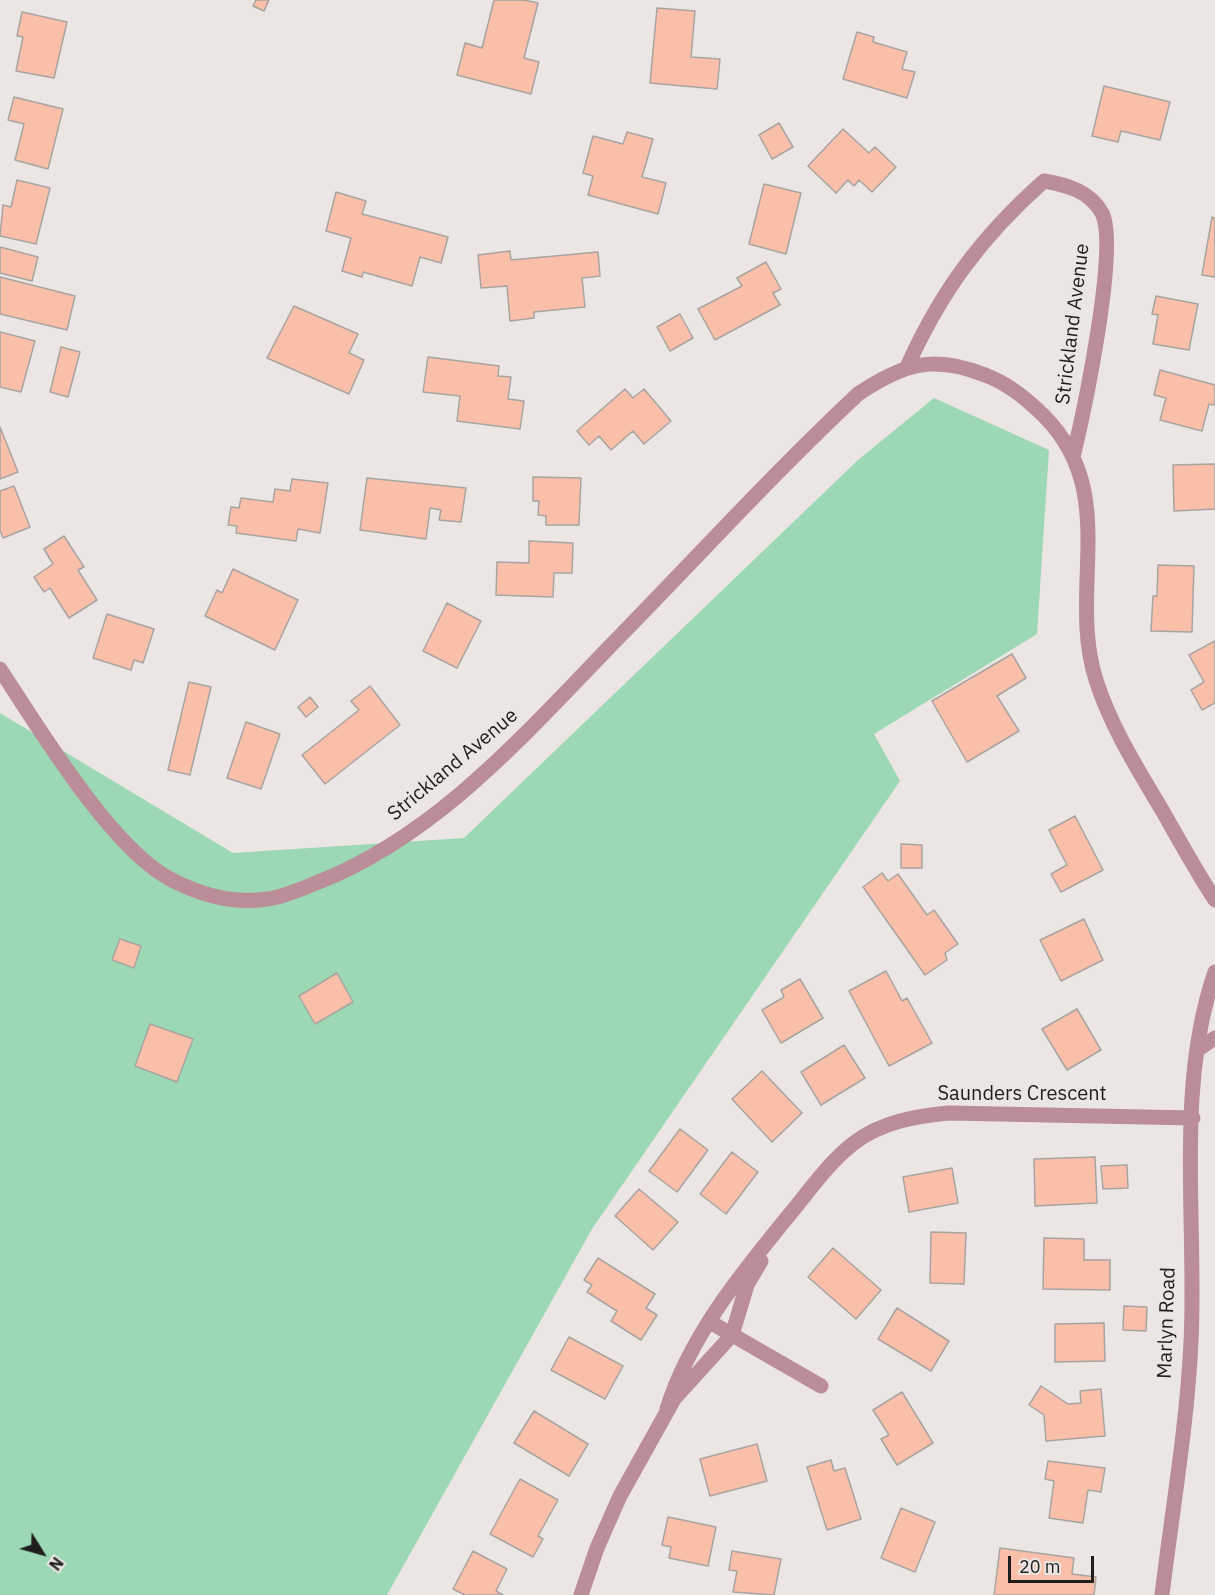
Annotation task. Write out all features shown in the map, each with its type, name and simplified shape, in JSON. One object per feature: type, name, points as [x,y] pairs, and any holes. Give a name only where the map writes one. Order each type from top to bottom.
[{"type":"street","name":"Strickland Avenue","points":[[907,367],[928,321],[958,274],[1020,203],[1044,181],[1078,190],[1093,200],[1103,215],[1106,234],[1104,276],[1091,381],[1074,453]]},
{"type":"street","name":"Strickland Avenue","points":[[0,669],[56,754],[101,813],[143,860],[168,879],[216,897],[240,901],[279,896],[359,864],[408,834],[442,808],[532,727],[858,394],[889,374],[907,367],[925,363],[950,363],[992,377],[1036,408],[1058,430],[1074,453],[1085,488],[1088,517],[1087,624],[1089,651],[1095,678],[1117,733],[1215,900]]},
{"type":"street","name":"Marlyn Road","points":[[1162,1595],[1191,1342],[1193,1119],[1197,1050],[1201,1023],[1215,972]]},
{"type":"street","points":[[1197,1050],[1215,1038]]},
{"type":"street","name":"Saunders Crescent","points":[[581,1595],[597,1548],[620,1496],[667,1409],[681,1374],[710,1322],[741,1273],[825,1171],[854,1143],[882,1127],[918,1116],[984,1113],[1193,1119]]},
{"type":"street","name":"Saunders Crescent","points":[[667,1409],[690,1380],[732,1335],[747,1285],[784,1221]]},
{"type":"street","points":[[710,1322],[822,1386]]},
{"type":"green space","points":[[934,398],[1049,450],[1037,634],[874,734],[900,781],[592,1229],[387,1595],[0,1595],[0,713],[233,853],[464,838],[858,460]]},
{"type":"building","points":[[256,0],[269,0],[264,11],[253,6]]},
{"type":"building","points":[[494,0],[524,0],[538,3],[524,58],[539,62],[531,94],[457,75],[465,43],[482,48]]},
{"type":"building","points":[[657,8],[695,11],[691,57],[720,59],[717,89],[650,83]]},
{"type":"building","points":[[22,12],[67,22],[54,78],[16,71],[23,37],[17,36]]},
{"type":"building","points":[[857,32],[874,37],[873,42],[907,52],[902,69],[915,72],[907,98],[843,79]]},
{"type":"building","points":[[1104,86],[1170,102],[1160,140],[1121,131],[1118,142],[1092,136]]},
{"type":"building","points":[[14,97],[63,109],[48,169],[15,160],[24,124],[8,120]]},
{"type":"building","points":[[779,123],[793,147],[772,159],[759,135]]},
{"type":"building","points":[[843,129],[869,153],[875,147],[896,167],[872,192],[859,180],[854,186],[848,180],[836,193],[808,166]]},
{"type":"building","points":[[627,132],[653,139],[642,177],[666,183],[658,214],[588,195],[593,176],[583,173],[593,136],[623,144]]},
{"type":"building","points":[[17,180],[50,188],[36,244],[0,236],[3,205],[11,207]]},
{"type":"building","points":[[764,184],[801,193],[786,254],[749,244]]},
{"type":"building","points":[[336,192],[366,201],[362,214],[448,237],[441,263],[420,257],[412,286],[363,272],[362,277],[342,271],[351,238],[326,231]]},
{"type":"building","points":[[1212,217],[1215,218],[1215,277],[1202,275]]},
{"type":"building","points":[[0,247],[38,257],[32,281],[0,273]]},
{"type":"building","points":[[510,251],[511,260],[598,252],[600,276],[582,278],[585,307],[534,312],[534,318],[510,321],[507,286],[481,288],[478,255]]},
{"type":"building","points":[[766,262],[781,289],[773,293],[780,305],[715,340],[698,309],[742,286],[737,278]]},
{"type":"building","points":[[0,277],[75,296],[67,330],[0,314]]},
{"type":"building","points":[[1156,296],[1198,304],[1189,350],[1153,344],[1158,315],[1152,314]]},
{"type":"building","points":[[294,306],[358,334],[349,353],[364,360],[349,394],[267,358]]},
{"type":"building","points":[[680,314],[693,338],[670,351],[657,327]]},
{"type":"building","points":[[0,332],[35,341],[21,392],[0,387]]},
{"type":"building","points":[[61,347],[80,352],[68,397],[50,392]]},
{"type":"building","points":[[428,357],[499,366],[498,376],[511,377],[508,399],[524,401],[520,429],[457,421],[460,396],[423,392]]},
{"type":"building","points":[[1160,370],[1215,385],[1215,405],[1209,404],[1202,431],[1160,420],[1166,398],[1154,395]]},
{"type":"building","points":[[625,389],[633,398],[644,389],[671,421],[644,444],[633,431],[611,450],[599,436],[589,445],[577,431]]},
{"type":"building","points":[[0,427],[18,472],[0,479]]},
{"type":"building","points":[[1215,464],[1215,509],[1174,511],[1173,465]]},
{"type":"building","points":[[533,477],[581,478],[579,525],[546,525],[546,516],[538,515],[539,501],[533,501]]},
{"type":"building","points":[[367,478],[466,488],[461,522],[439,520],[441,510],[430,508],[426,539],[360,530]]},
{"type":"building","points":[[292,479],[328,483],[320,533],[298,529],[296,541],[236,533],[237,526],[228,525],[231,507],[239,508],[241,498],[273,502],[275,489],[290,491]]},
{"type":"building","points":[[14,486],[30,527],[3,538],[0,530],[0,491]]},
{"type":"building","points":[[64,536],[84,567],[78,570],[97,600],[69,618],[50,588],[44,592],[34,577],[53,564],[44,549]]},
{"type":"building","points":[[529,541],[573,543],[572,573],[554,573],[553,597],[496,595],[497,562],[529,563]]},
{"type":"building","points":[[1158,565],[1194,566],[1192,632],[1151,631],[1153,596],[1157,596]]},
{"type":"building","points":[[233,569],[298,600],[275,650],[205,616],[217,590],[222,593]]},
{"type":"building","points":[[447,603],[481,621],[457,668],[423,651]]},
{"type":"building","points":[[107,614],[154,629],[143,663],[134,660],[131,670],[93,658]]},
{"type":"building","points":[[1215,641],[1215,703],[1202,710],[1191,690],[1204,682],[1189,655]]},
{"type":"building","points":[[1012,654],[1026,678],[997,696],[1019,731],[967,762],[932,701]]},
{"type":"building","points":[[189,682],[211,687],[190,775],[168,770]]},
{"type":"building","points":[[370,686],[400,725],[325,784],[302,755],[359,710],[351,701]]},
{"type":"building","points":[[310,697],[318,707],[306,717],[298,707]]},
{"type":"building","points":[[246,722],[280,734],[261,789],[227,778]]},
{"type":"building","points":[[1075,816],[1103,870],[1061,892],[1051,874],[1067,865],[1049,830]]},
{"type":"building","points":[[901,844],[922,845],[922,868],[901,868]]},
{"type":"building","points":[[882,873],[888,881],[898,874],[927,915],[934,910],[958,944],[945,953],[947,960],[925,975],[863,887]]},
{"type":"building","points":[[1084,919],[1103,960],[1061,981],[1040,940]]},
{"type":"building","points":[[120,939],[141,946],[134,968],[112,960]]},
{"type":"building","points":[[886,971],[902,1001],[907,998],[932,1043],[889,1066],[849,991]]},
{"type":"building","points":[[337,973],[353,1002],[315,1024],[299,996]]},
{"type":"building","points":[[800,979],[823,1018],[781,1043],[762,1010],[784,997],[781,990]]},
{"type":"building","points":[[1077,1009],[1101,1050],[1067,1070],[1042,1029]]},
{"type":"building","points":[[150,1024],[193,1039],[177,1082],[135,1066]]},
{"type":"building","points":[[844,1045],[865,1078],[821,1105],[801,1072]]},
{"type":"building","points":[[762,1071],[802,1113],[772,1142],[732,1099]]},
{"type":"building","points":[[680,1129],[708,1150],[677,1192],[649,1171]]},
{"type":"building","points":[[732,1152],[758,1172],[726,1214],[700,1194]]},
{"type":"building","points":[[1095,1157],[1097,1203],[1035,1206],[1034,1159]]},
{"type":"building","points":[[1127,1165],[1128,1188],[1103,1189],[1101,1166]]},
{"type":"building","points":[[952,1168],[958,1203],[909,1212],[903,1177]]},
{"type":"building","points":[[639,1189],[678,1222],[653,1250],[615,1216]]},
{"type":"building","points":[[931,1232],[966,1233],[964,1284],[930,1283]]},
{"type":"building","points":[[1044,1238],[1084,1239],[1084,1260],[1110,1260],[1110,1290],[1043,1289]]},
{"type":"building","points":[[833,1248],[881,1290],[856,1319],[808,1277]]},
{"type":"building","points":[[598,1258],[655,1294],[646,1308],[657,1315],[641,1340],[611,1321],[617,1311],[587,1292],[592,1285],[584,1280]]},
{"type":"building","points":[[1124,1306],[1147,1307],[1146,1331],[1123,1330]]},
{"type":"building","points":[[897,1308],[949,1341],[931,1371],[878,1339]]},
{"type":"building","points":[[1104,1323],[1105,1361],[1055,1362],[1055,1324]]},
{"type":"building","points":[[569,1337],[623,1366],[605,1399],[551,1370]]},
{"type":"building","points":[[1041,1386],[1068,1404],[1081,1403],[1080,1391],[1101,1389],[1105,1436],[1046,1441],[1044,1415],[1029,1405]]},
{"type":"building","points":[[902,1392],[933,1443],[897,1465],[881,1439],[889,1435],[873,1410]]},
{"type":"building","points":[[534,1411],[588,1444],[569,1476],[514,1443]]},
{"type":"building","points":[[757,1444],[767,1481],[710,1496],[700,1459]]},
{"type":"building","points":[[831,1460],[834,1471],[845,1468],[861,1519],[827,1530],[807,1467]]},
{"type":"building","points":[[1048,1461],[1105,1468],[1101,1492],[1088,1490],[1083,1523],[1049,1518],[1054,1481],[1045,1479]]},
{"type":"building","points":[[520,1479],[558,1500],[538,1536],[543,1539],[533,1557],[490,1534]]},
{"type":"building","points":[[901,1508],[935,1522],[915,1572],[881,1558]]},
{"type":"building","points":[[668,1517],[716,1527],[708,1566],[669,1558],[671,1547],[662,1545]]},
{"type":"building","points":[[1000,1548],[1074,1558],[1072,1574],[1096,1577],[1094,1595],[994,1595]]},
{"type":"building","points":[[473,1551],[507,1569],[496,1591],[503,1595],[465,1595],[453,1589]]},
{"type":"building","points":[[732,1551],[781,1559],[774,1595],[733,1592],[737,1571],[729,1570]]}]
